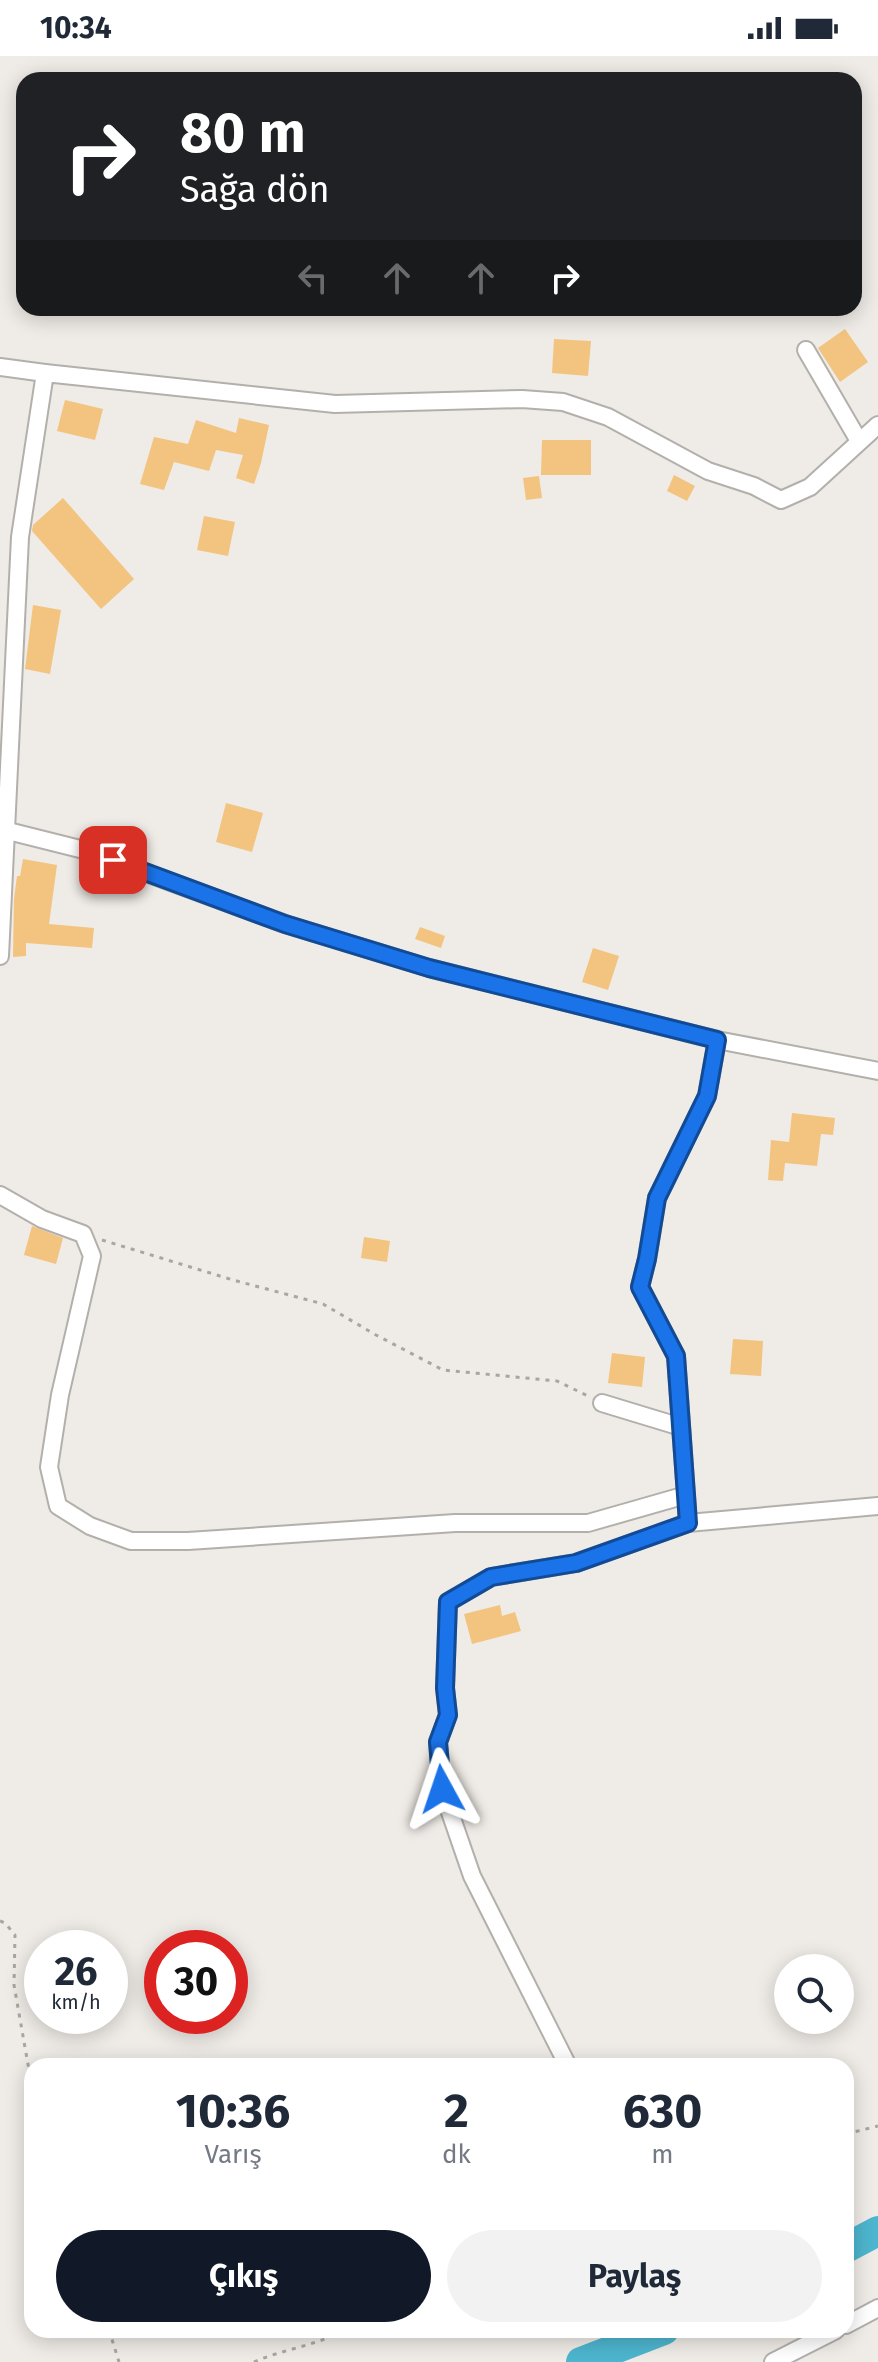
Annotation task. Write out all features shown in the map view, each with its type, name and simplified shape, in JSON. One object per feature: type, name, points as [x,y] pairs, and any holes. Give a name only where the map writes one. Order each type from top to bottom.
[{"type":"street","points":[[806,350],[859,441]]},
{"type":"street","points":[[0,367],[335,404],[522,399],[563,402],[608,417],[708,471],[754,486],[781,500],[810,487],[878,425]]},
{"type":"street","points":[[0,956],[3,830],[20,537],[45,373]]},
{"type":"street","points":[[3,830],[84,850],[285,924],[429,968],[717,1040],[877,1069]]},
{"type":"street","points":[[688,1523],[676,1356],[640,1287],[657,1198],[707,1096],[717,1040]]},
{"type":"street","points":[[0,1195],[42,1219],[83,1234],[92,1256],[60,1395],[49,1467],[58,1506],[90,1526],[131,1541],[145,1541],[234,1539],[455,1523],[588,1523],[686,1495]]},
{"type":"street","points":[[602,1403],[681,1427]]},
{"type":"street","points":[[564,2058],[472,1876],[442,1789],[438,1742],[448,1715],[445,1688],[448,1602],[491,1577],[576,1563],[688,1523],[878,1506]]},
{"type":"street","points":[[854,2321],[878,2308]]},
{"type":"street","points":[[773,2362],[820,2338]]},
{"type":"path","points":[[83,1234],[323,1304],[443,1370],[557,1381],[602,1403]]},
{"type":"path","points":[[0,1921],[15,1935],[14,1985],[27,2058]]},
{"type":"path","points":[[854,2132],[878,2126]]},
{"type":"path","points":[[112,2338],[119,2362]]},
{"type":"path","points":[[254,2362],[274,2353],[330,2338]]},
{"type":"building","points":[[845,329],[868,362],[840,382],[818,348]]},
{"type":"building","points":[[554,339],[591,341],[588,376],[552,373]]},
{"type":"building","points":[[65,400],[103,409],[95,440],[57,431]]},
{"type":"building","points":[[239,418],[269,425],[254,484],[236,478],[243,455],[216,450],[209,471],[174,462],[164,490],[140,484],[154,437],[188,444],[196,420],[236,433]]},
{"type":"building","points":[[542,440],[591,440],[591,475],[541,475]]},
{"type":"building","points":[[674,475],[695,486],[687,501],[667,491]]},
{"type":"building","points":[[539,476],[542,498],[526,500],[523,478]]},
{"type":"building","points":[[63,498],[134,579],[101,609],[32,531],[33,525]]},
{"type":"building","points":[[204,516],[235,522],[228,556],[197,550]]},
{"type":"building","points":[[33,605],[61,610],[50,674],[25,669]]},
{"type":"building","points":[[226,803],[263,813],[252,852],[216,842]]},
{"type":"building","points":[[23,859],[57,865],[49,924],[94,928],[92,948],[26,943],[26,956],[13,957],[14,899]]},
{"type":"building","points":[[420,927],[445,936],[441,948],[415,939]]},
{"type":"building","points":[[593,948],[619,956],[608,990],[582,982]]},
{"type":"building","points":[[792,1113],[835,1118],[833,1135],[821,1134],[817,1166],[785,1163],[783,1181],[768,1180],[771,1140],[789,1142]]},
{"type":"building","points":[[32,1226],[63,1238],[56,1264],[24,1255]]},
{"type":"building","points":[[364,1237],[390,1241],[387,1262],[361,1258]]},
{"type":"building","points":[[733,1339],[763,1341],[761,1376],[730,1374]]},
{"type":"building","points":[[612,1353],[645,1357],[642,1387],[608,1383]]},
{"type":"building","points":[[500,1605],[502,1616],[515,1612],[521,1631],[472,1644],[464,1614]]},
{"type":"waterway","points":[[854,2244],[878,2231]]},
{"type":"waterway","points":[[581,2362],[643,2338]]},
{"type":"route","points":[[113,860],[285,924],[429,968],[717,1040],[707,1096],[657,1198],[640,1287],[676,1356],[688,1523],[576,1563],[491,1577],[448,1602],[445,1688],[448,1715],[438,1742],[442,1789]]}]
